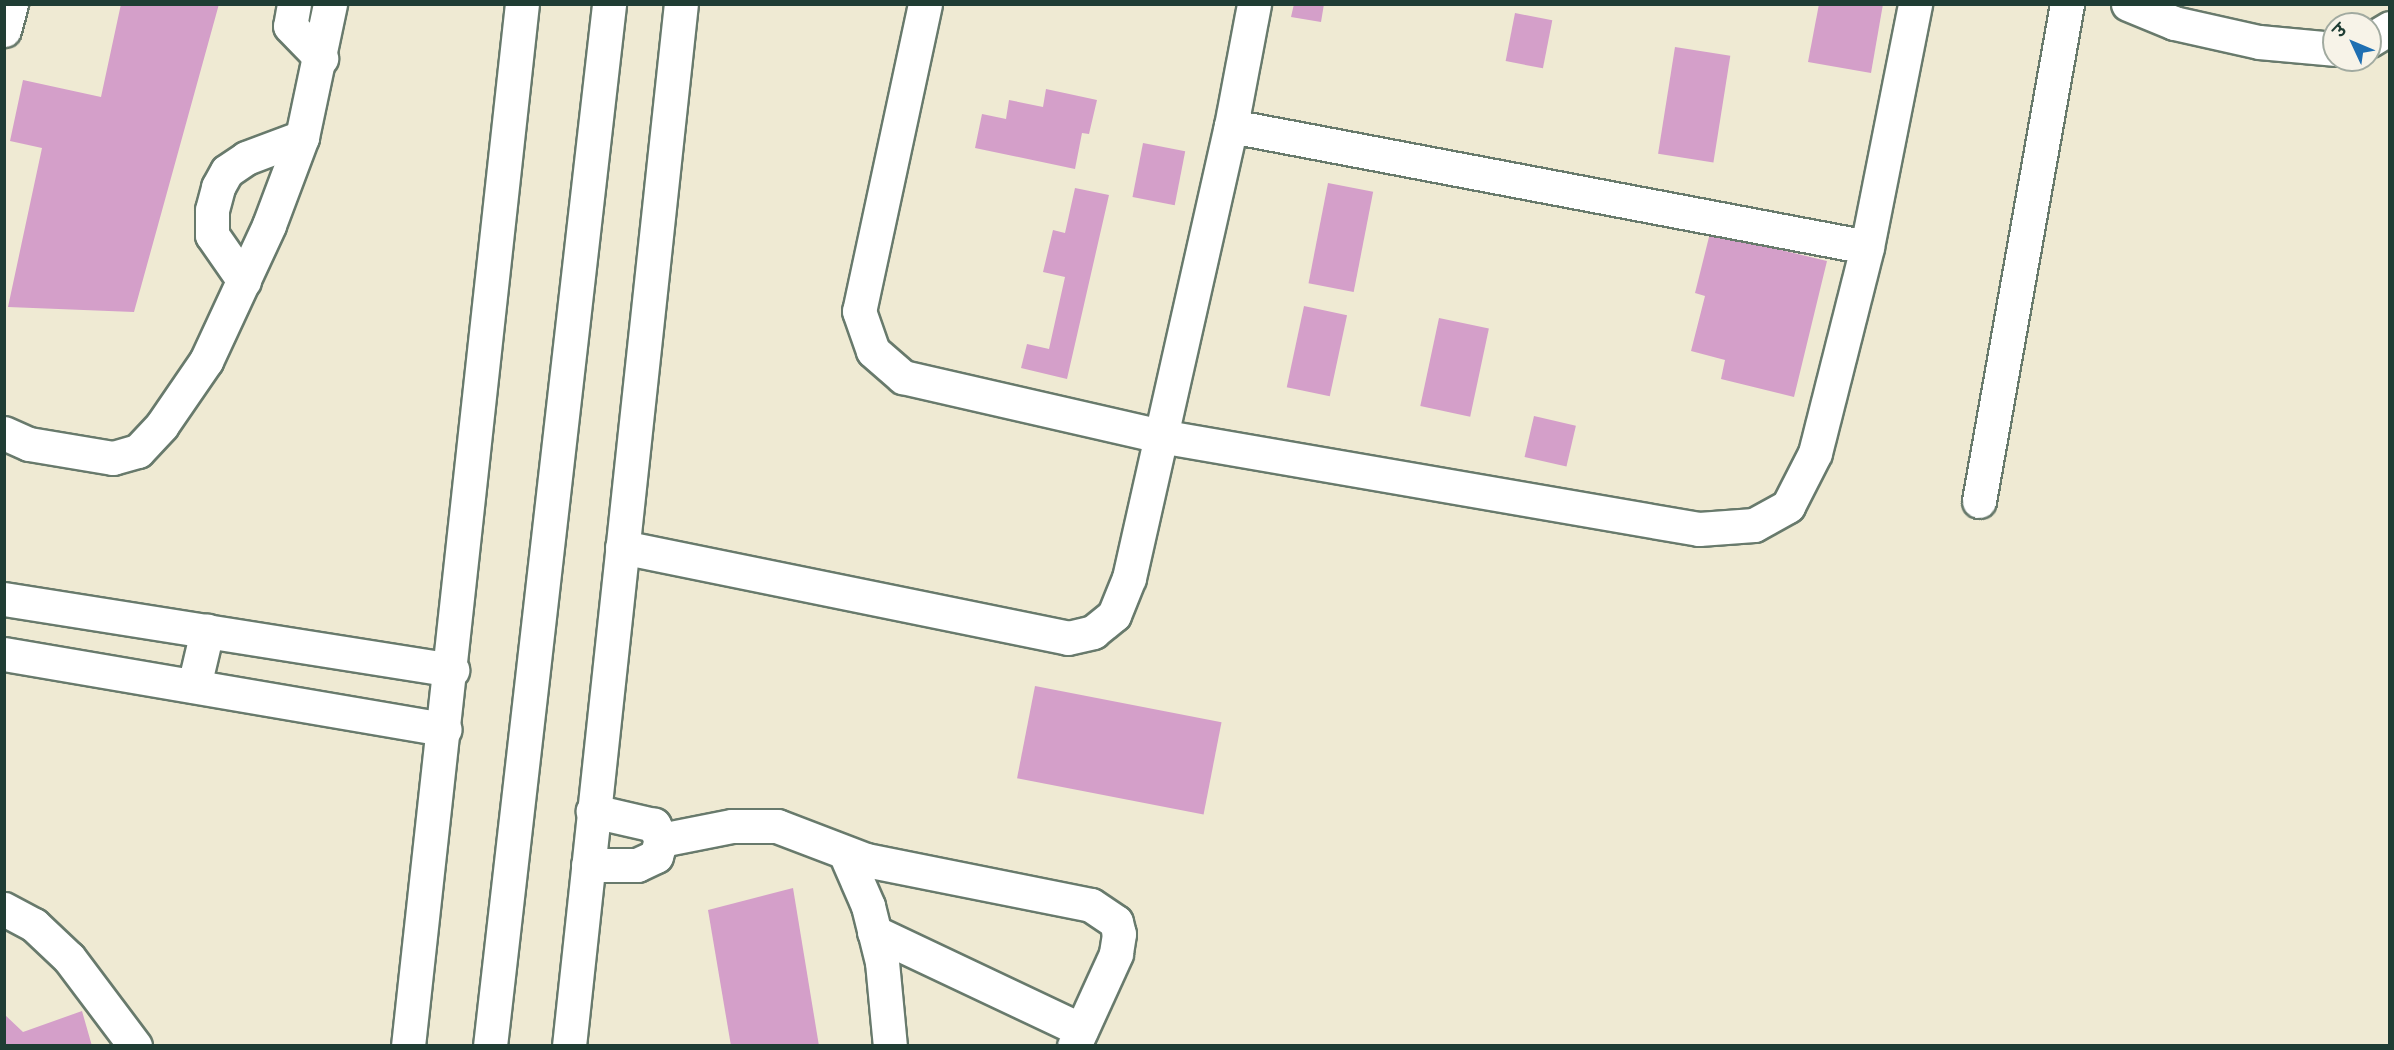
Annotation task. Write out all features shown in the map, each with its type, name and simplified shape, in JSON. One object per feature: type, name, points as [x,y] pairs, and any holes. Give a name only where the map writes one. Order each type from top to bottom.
[{"type":"street","points":[[4,30],[11,4]]},
{"type":"street","points":[[294,4],[290,26],[321,58]]},
{"type":"street","points":[[4,433],[29,444],[113,458],[138,451],[162,425],[206,361],[244,281],[302,137],[321,58],[330,4]]},
{"type":"street","points":[[408,1046],[452,670],[522,4]]},
{"type":"street","points":[[490,1046],[609,4]]},
{"type":"street","points":[[569,1046],[681,4]]},
{"type":"street","points":[[925,4],[860,311],[873,351],[903,377],[1160,436],[1699,529],[1754,525],[1788,506],[1815,453],[1867,247],[1915,4]]},
{"type":"street","points":[[622,547],[1068,638],[1094,632],[1114,615],[1129,578],[1231,126],[1254,4]]},
{"type":"street","points":[[1979,501],[2067,4]]},
{"type":"street","points":[[2128,4],[2174,23],[2259,42],[2322,48]]},
{"type":"street","points":[[1231,126],[1867,247]]},
{"type":"street","points":[[244,281],[212,235],[212,210],[218,187],[227,171],[246,158],[302,137]]},
{"type":"street","points":[[4,599],[452,670]]},
{"type":"street","points":[[194,686],[207,631]]},
{"type":"street","points":[[4,654],[445,729]]},
{"type":"street","points":[[588,865],[637,866],[656,856],[661,840],[654,825],[593,811]]},
{"type":"street","points":[[661,840],[732,826],[777,826],[845,853],[1092,905],[1116,922],[1119,934],[1116,954],[1077,1038],[874,932]]},
{"type":"street","points":[[845,853],[874,932],[882,962],[890,1046]]},
{"type":"street","points":[[4,909],[34,925],[69,958],[135,1046]]},
{"type":"building","points":[[121,4],[219,4],[134,312],[8,307],[42,148],[10,141],[23,80],[101,97]]},
{"type":"building","points":[[1294,4],[1324,4],[1321,22],[1291,17]]},
{"type":"building","points":[[1819,4],[1883,4],[1871,73],[1808,62]]},
{"type":"building","points":[[1515,13],[1552,20],[1543,68],[1506,61]]},
{"type":"building","points":[[1675,47],[1730,56],[1713,162],[1658,154]]},
{"type":"building","points":[[1046,89],[1097,100],[1089,134],[1082,133],[1075,169],[975,148],[982,114],[1006,119],[1009,100],[1043,107]]},
{"type":"building","points":[[1143,143],[1185,151],[1175,205],[1133,197]]},
{"type":"building","points":[[1328,183],[1373,192],[1354,292],[1309,283]]},
{"type":"building","points":[[1075,188],[1109,195],[1067,379],[1021,368],[1027,344],[1049,349],[1065,277],[1043,272],[1053,230],[1065,233]]},
{"type":"building","points":[[1710,233],[1827,261],[1794,397],[1721,379],[1725,360],[1691,351],[1705,296],[1695,293]]},
{"type":"building","points":[[1304,306],[1347,315],[1330,396],[1287,387]]},
{"type":"building","points":[[1439,318],[1489,329],[1470,417],[1420,406]]},
{"type":"building","points":[[1534,416],[1576,426],[1566,467],[1525,457]]},
{"type":"building","points":[[1035,686],[1222,722],[1204,815],[1017,778]]},
{"type":"building","points":[[793,888],[819,1046],[731,1046],[708,910]]},
{"type":"building","points":[[82,1011],[92,1046],[4,1046],[4,1014],[23,1032]]}]
